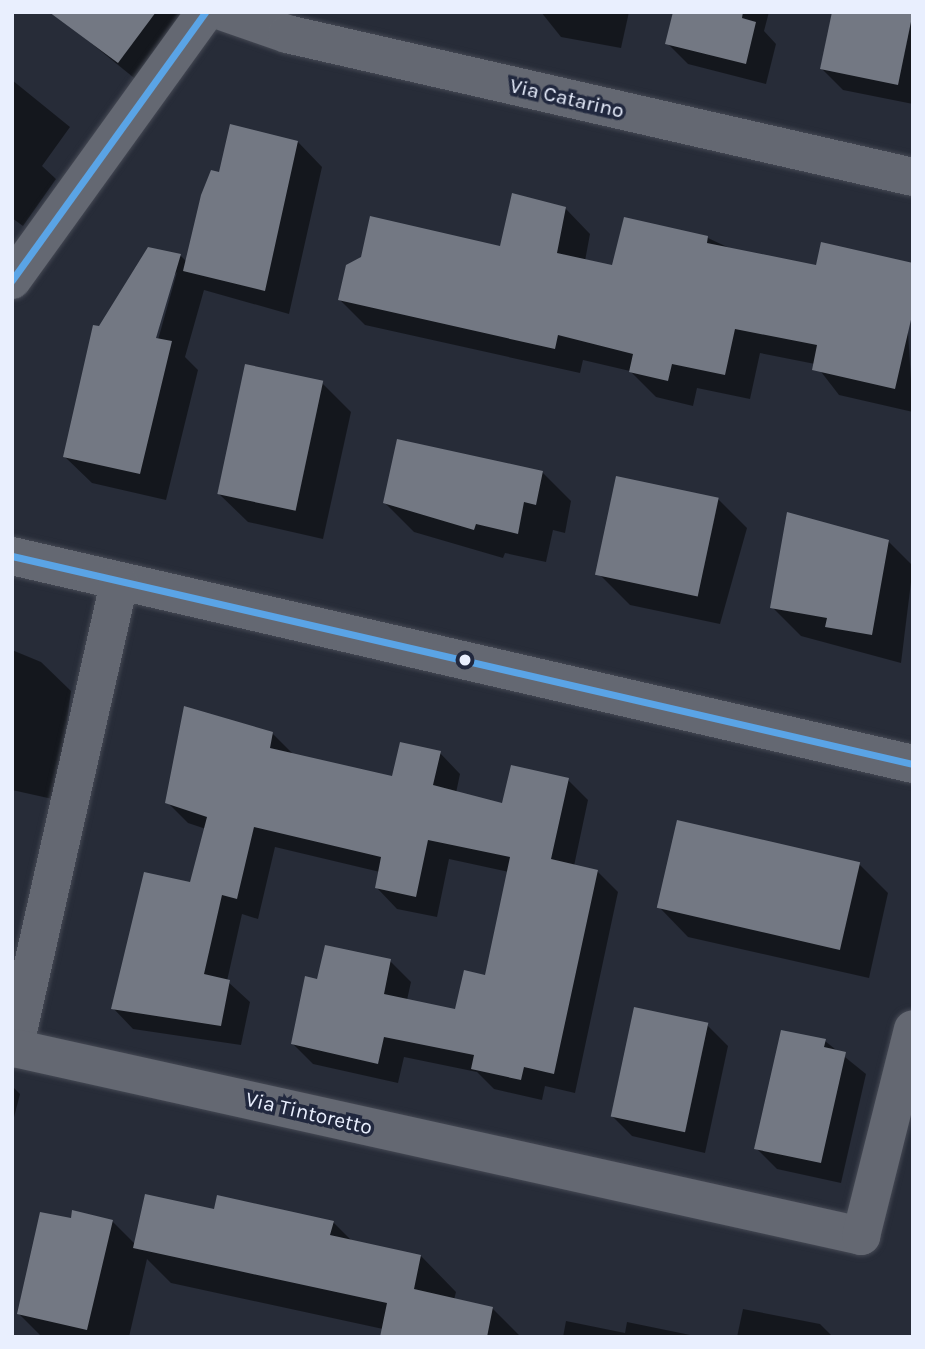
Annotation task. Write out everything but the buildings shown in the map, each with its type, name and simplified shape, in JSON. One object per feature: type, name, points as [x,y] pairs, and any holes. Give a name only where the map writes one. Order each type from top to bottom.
[{"type":"street","points":[[12,280],[205,12]]},
{"type":"street","name":"Via Catarino","points":[[224,12],[287,34],[913,177]]},
{"type":"street","points":[[12,556],[119,583],[913,764]]},
{"type":"street","name":"Via Tintoretto","points":[[119,583],[14,1048],[861,1236],[913,1029]]},
{"type":"transit line","points":[[12,280],[205,12]]},
{"type":"transit line","points":[[12,556],[913,764]]}]
